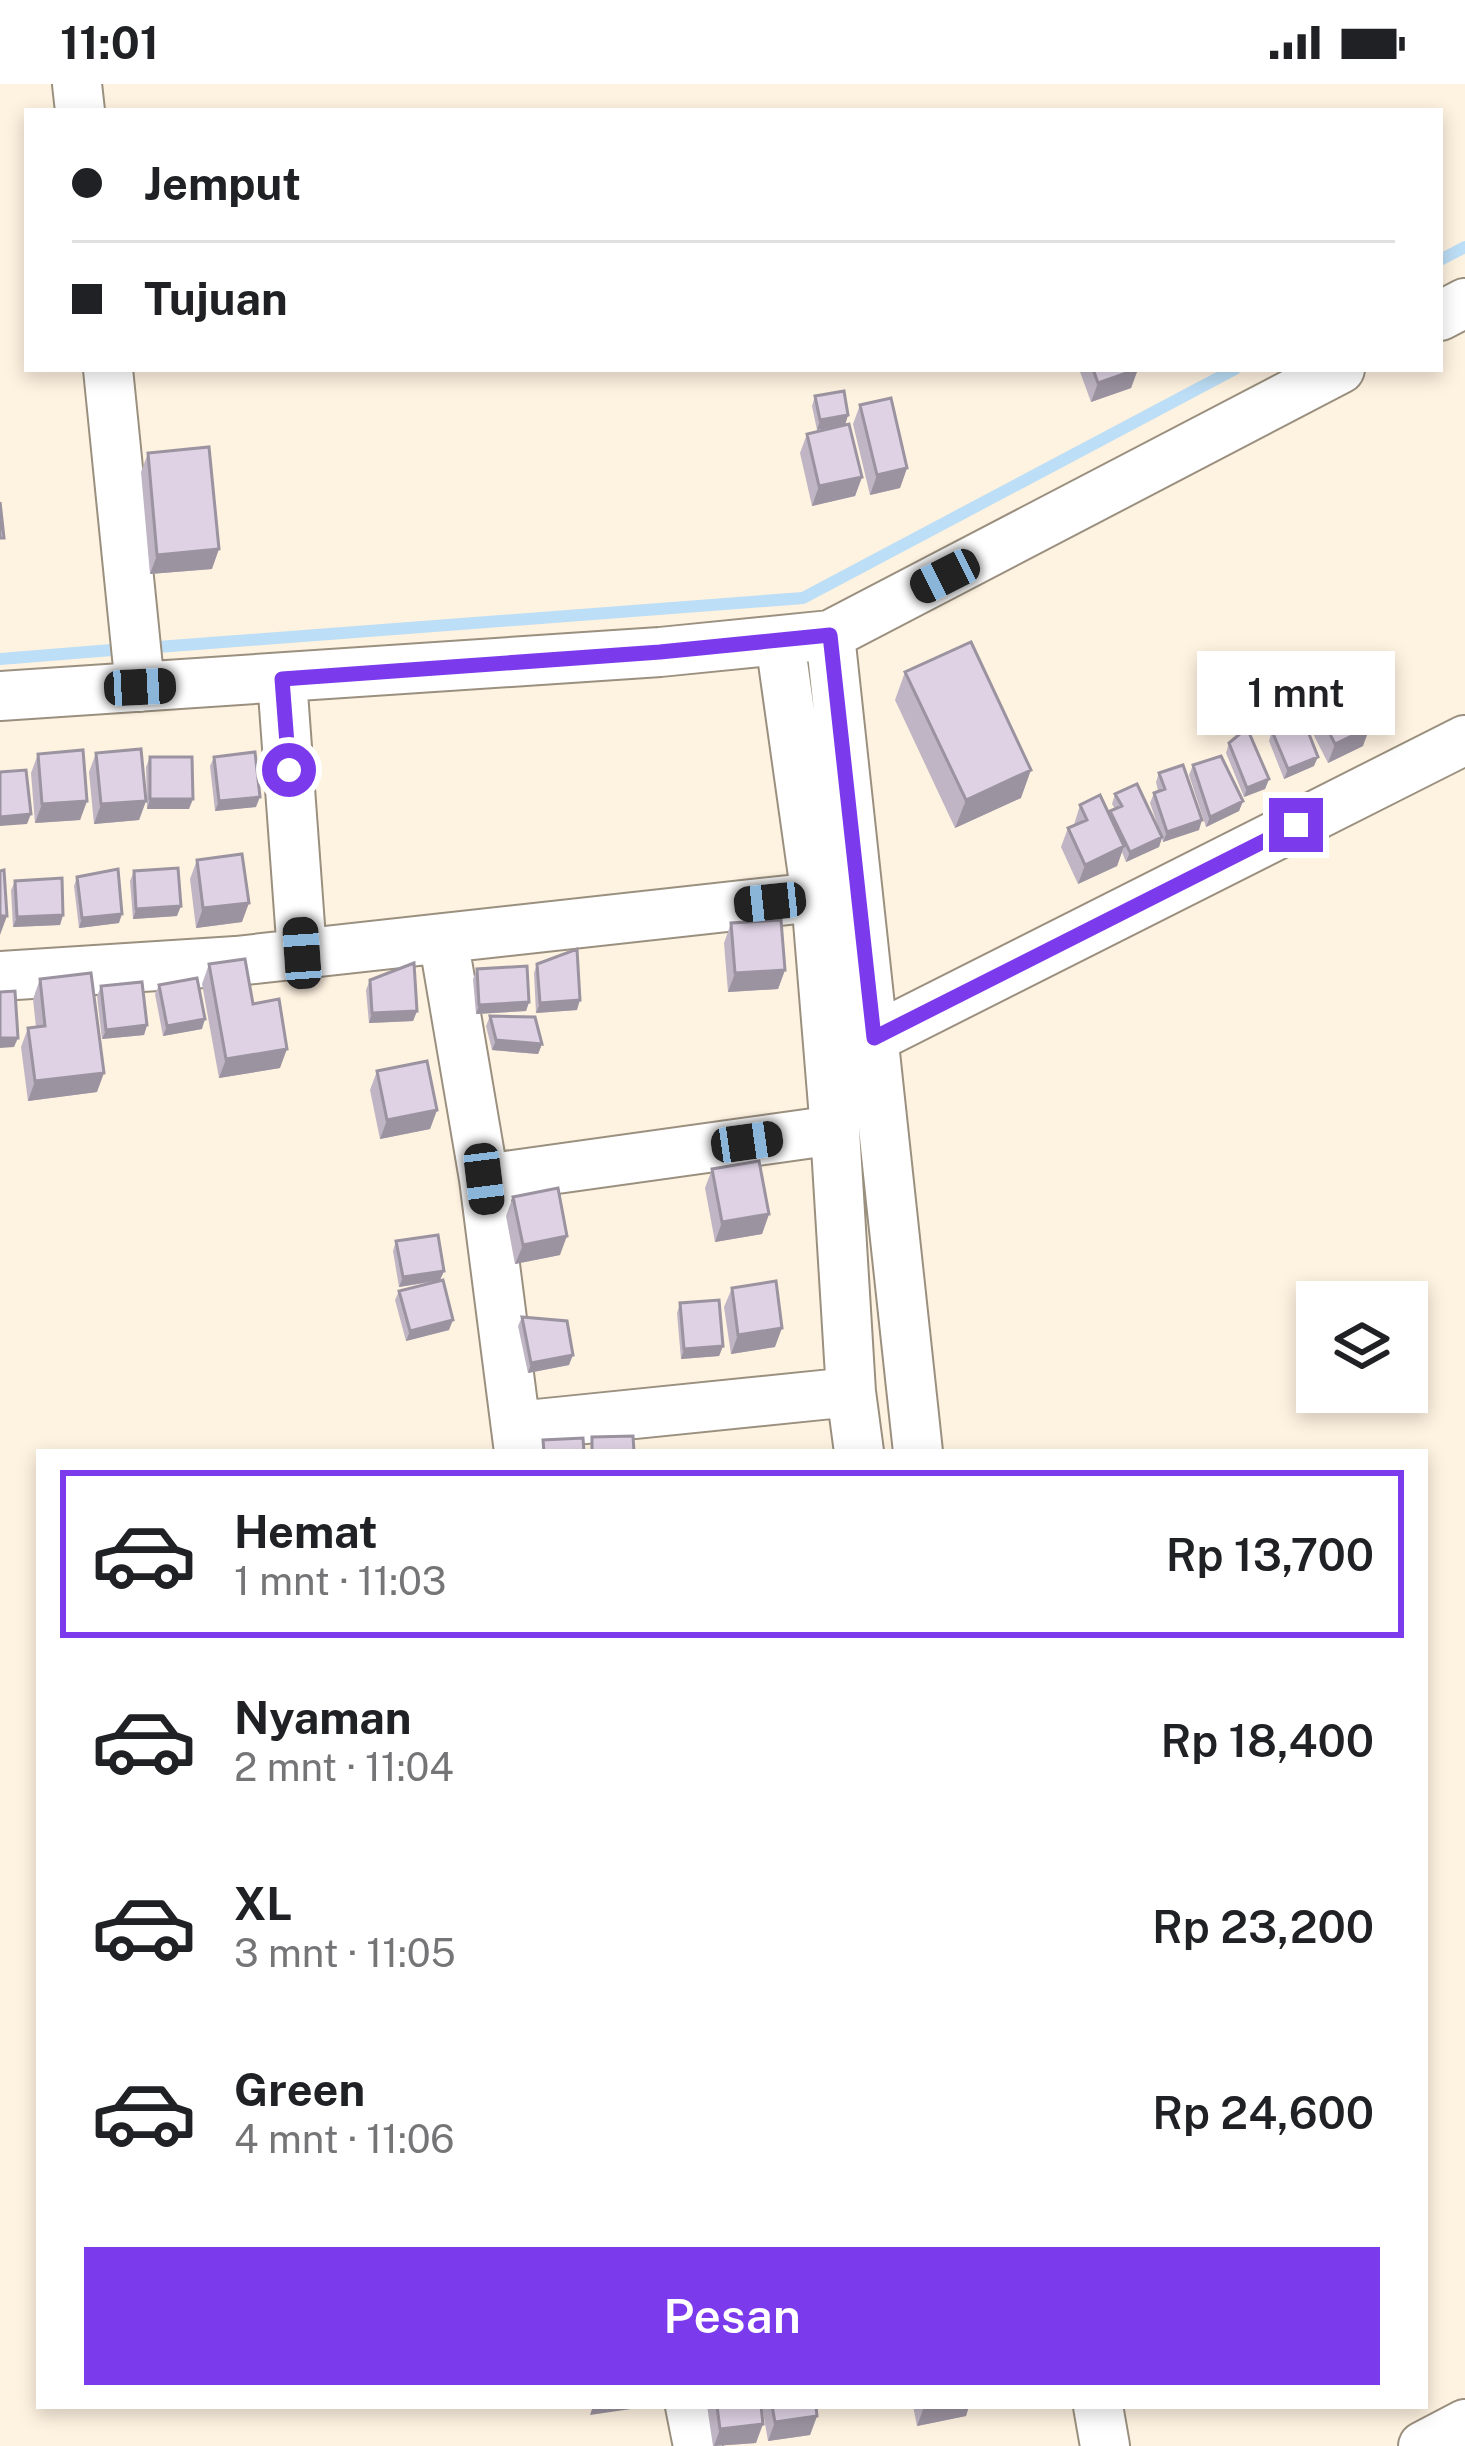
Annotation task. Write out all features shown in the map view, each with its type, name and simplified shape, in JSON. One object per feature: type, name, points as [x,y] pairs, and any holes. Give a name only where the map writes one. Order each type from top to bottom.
[{"type":"street","points":[[108,372],[140,686]]},
{"type":"street","points":[[0,696],[282,679],[830,635],[1334,372]]},
{"type":"street","points":[[830,635],[918,1449]]},
{"type":"street","points":[[780,640],[816,897],[859,1449]]},
{"type":"street","points":[[282,679],[302,953]]},
{"type":"street","points":[[874,1038],[1465,740]]},
{"type":"street","points":[[0,976],[302,953],[816,897]]},
{"type":"street","points":[[443,938],[484,1179],[518,1439],[851,1392]]},
{"type":"street","points":[[484,1179],[835,1130]]},
{"type":"street","points":[[691,2409],[698,2446]]},
{"type":"street","points":[[1099,2409],[1105,2446]]},
{"type":"street","points":[[1423,2446],[1465,2423]]},
{"type":"building","points":[[1094,372],[1129,372],[1098,383]]},
{"type":"building","points":[[844,391],[848,415],[820,420],[815,396]]},
{"type":"building","points":[[891,398],[907,468],[877,475],[860,405]]},
{"type":"building","points":[[849,424],[862,477],[819,486],[807,434]]},
{"type":"building","points":[[209,447],[219,549],[157,555],[148,453]]},
{"type":"building","points":[[971,642],[1031,770],[966,800],[905,672]]},
{"type":"building","points":[[1343,675],[1370,727],[1335,744],[1313,701],[1320,697],[1320,686]]},
{"type":"building","points":[[1298,706],[1318,757],[1288,769],[1272,731],[1281,727],[1276,715]]},
{"type":"building","points":[[1247,728],[1269,779],[1247,788],[1229,743]]},
{"type":"building","points":[[141,749],[146,801],[101,804],[96,753]]},
{"type":"building","points":[[83,750],[87,801],[42,804],[38,754]]},
{"type":"building","points":[[255,752],[260,797],[219,801],[214,757]]},
{"type":"building","points":[[1221,756],[1243,801],[1210,817],[1193,765]]},
{"type":"building","points":[[150,757],[192,757],[193,799],[150,799]]},
{"type":"building","points":[[1183,765],[1202,820],[1167,832],[1154,793],[1165,789],[1159,773]]},
{"type":"building","points":[[26,770],[31,814],[0,817],[0,772]]},
{"type":"building","points":[[1137,784],[1162,837],[1130,852],[1110,811],[1122,806],[1115,794]]},
{"type":"building","points":[[1100,795],[1124,846],[1085,865],[1068,828],[1087,820],[1080,805]]},
{"type":"building","points":[[242,854],[249,903],[203,908],[197,860]]},
{"type":"building","points":[[178,868],[181,906],[136,909],[134,871]]},
{"type":"building","points":[[118,869],[122,914],[82,918],[77,877]]},
{"type":"building","points":[[4,870],[7,916],[0,916],[0,871]]},
{"type":"building","points":[[62,878],[63,915],[17,917],[15,881]]},
{"type":"building","points":[[781,920],[785,970],[735,973],[731,923]]},
{"type":"building","points":[[577,949],[580,1000],[540,1003],[537,964]]},
{"type":"building","points":[[245,959],[253,1004],[279,999],[287,1049],[226,1059],[209,964]]},
{"type":"building","points":[[414,963],[417,1011],[372,1013],[370,980]]},
{"type":"building","points":[[527,966],[529,1002],[479,1005],[477,969]]},
{"type":"building","points":[[91,973],[104,1073],[35,1081],[28,1028],[45,1026],[40,979]]},
{"type":"building","points":[[197,978],[205,1019],[167,1026],[159,985]]},
{"type":"building","points":[[142,982],[147,1025],[106,1030],[101,986]]},
{"type":"building","points":[[15,991],[18,1038],[0,1038],[0,992]]},
{"type":"building","points":[[490,1016],[535,1017],[542,1044],[496,1040]]},
{"type":"building","points":[[427,1061],[437,1110],[387,1120],[377,1071]]},
{"type":"building","points":[[759,1161],[769,1214],[722,1222],[712,1169]]},
{"type":"building","points":[[558,1188],[567,1236],[523,1245],[513,1197]]},
{"type":"building","points":[[438,1235],[444,1271],[403,1277],[396,1241]]},
{"type":"building","points":[[443,1280],[453,1320],[410,1331],[399,1291]]},
{"type":"building","points":[[776,1281],[782,1328],[738,1335],[732,1288]]},
{"type":"building","points":[[719,1300],[723,1346],[684,1349],[680,1303]]},
{"type":"building","points":[[522,1317],[567,1321],[573,1355],[531,1363]]},
{"type":"building","points":[[633,1436],[634,1449],[592,1449],[592,1437]]},
{"type":"building","points":[[583,1438],[584,1449],[544,1449],[543,1440]]},
{"type":"building","points":[[717,2409],[761,2409],[763,2424],[720,2429]]},
{"type":"building","points":[[773,2409],[816,2409],[817,2416],[775,2422]]},
{"type":"waterway","points":[[1443,258],[1465,247]]},
{"type":"waterway","points":[[145,648],[803,598],[1229,372]]},
{"type":"waterway","points":[[0,659],[124,649]]},
{"type":"route","points":[[289,770],[282,679],[830,635],[874,1038],[1296,825]]}]
